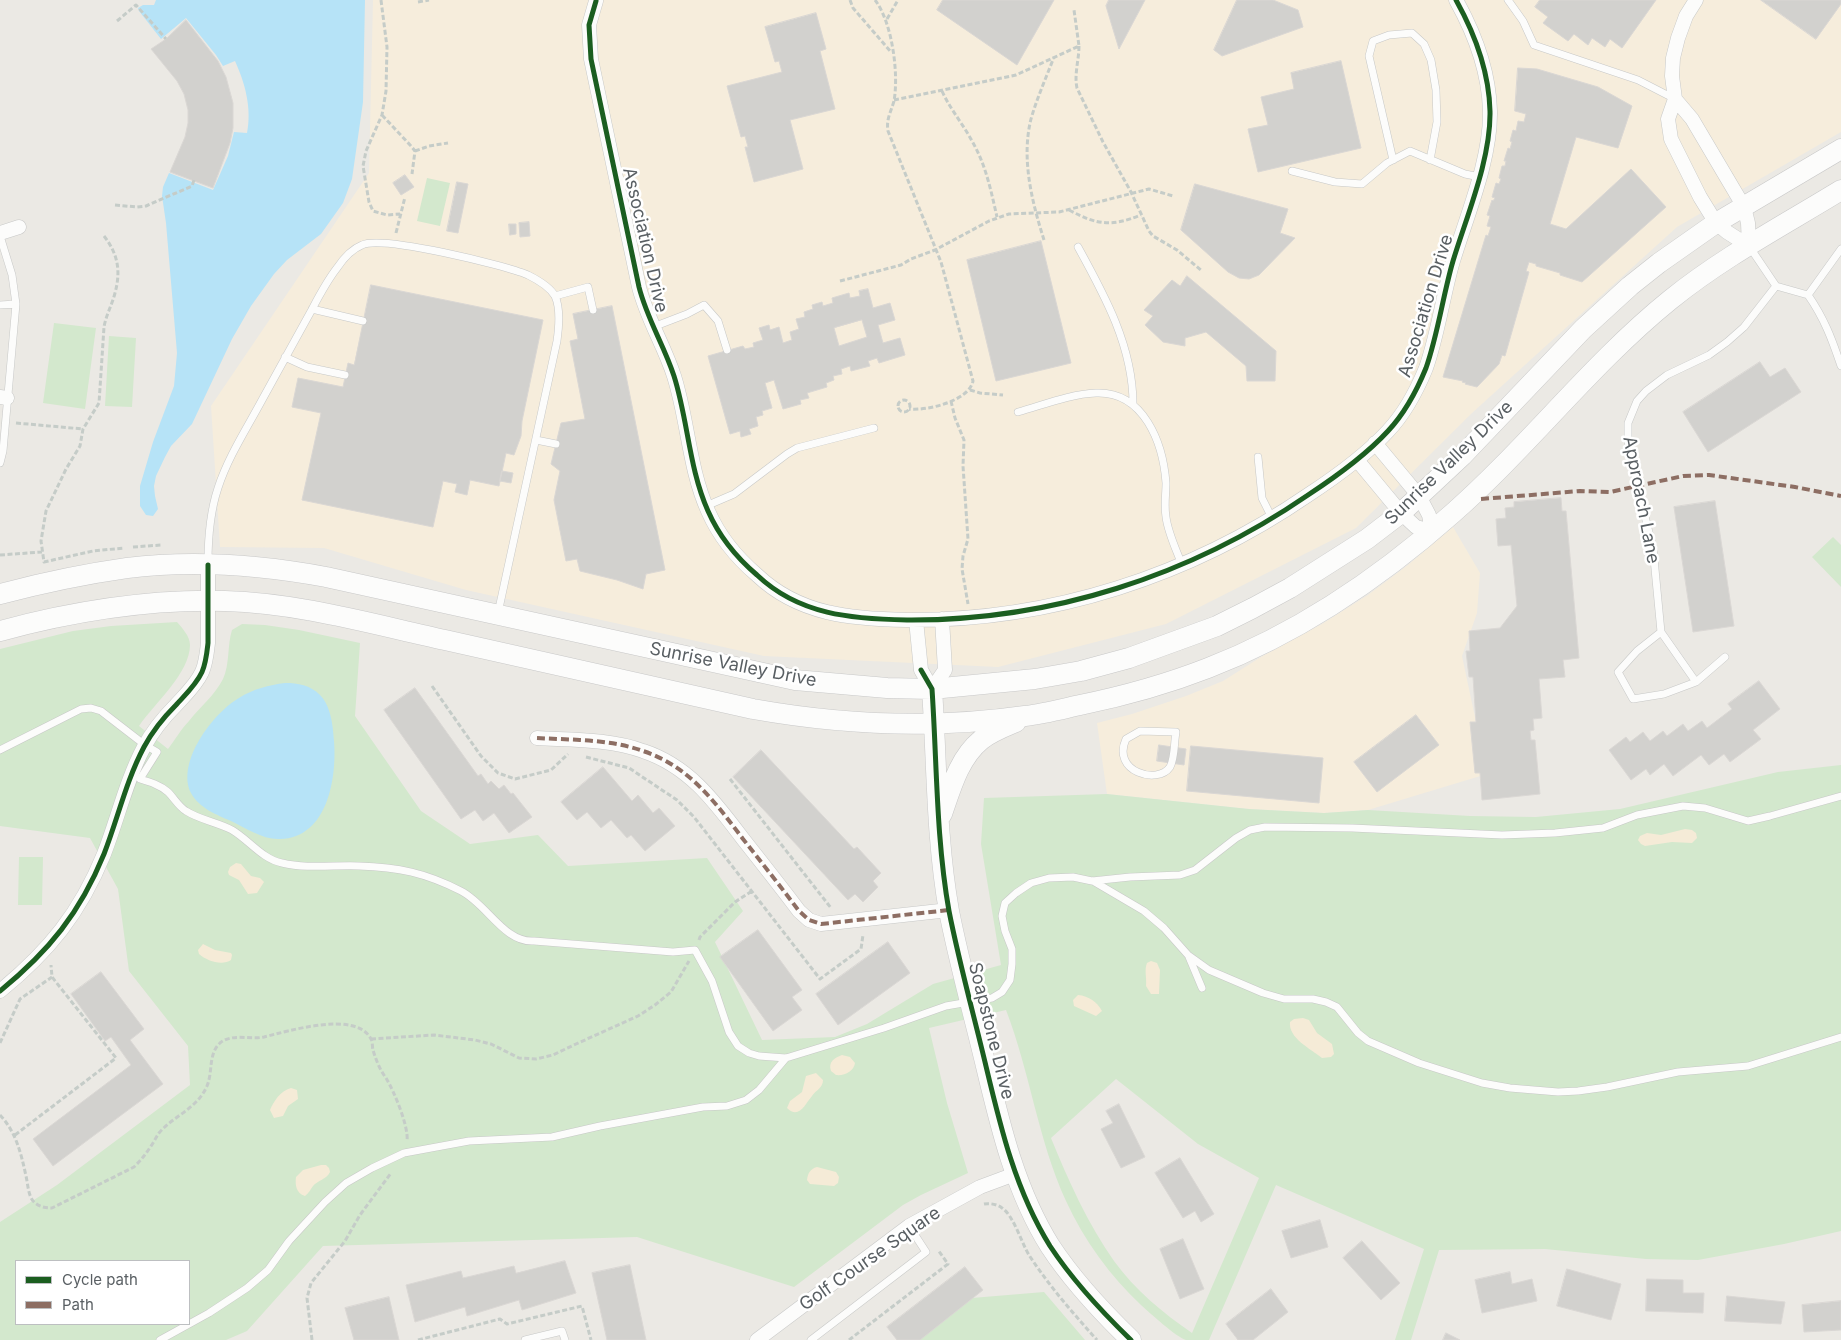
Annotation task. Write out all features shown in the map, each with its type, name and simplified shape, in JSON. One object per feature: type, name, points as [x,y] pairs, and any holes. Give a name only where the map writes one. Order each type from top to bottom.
[{"type":"main road","name":"Sunrise Valley Drive","points":[[0,594],[48,582],[128,568],[208,565],[276,569],[318,575],[497,616],[795,680],[887,688],[932,689],[1006,682],[1081,671],[1129,658],[1217,626],[1290,588],[1367,539],[1401,513],[1462,456],[1602,310],[1659,263],[1716,223],[1841,149]]},
{"type":"main road","name":"Sunrise Valley Drive","points":[[0,631],[61,616],[140,604],[209,601],[256,603],[326,613],[773,712],[835,721],[887,724],[934,725],[1027,716],[1126,695],[1185,677],[1233,657],[1304,621],[1380,572],[1432,531],[1498,470],[1643,323],[1700,277],[1841,190]]},
{"type":"main road","name":"Soapstone Drive","points":[[932,689],[938,825],[949,910],[1001,1127],[1015,1174],[1032,1212],[1050,1245],[1096,1306],[1131,1340]]},
{"type":"main road","points":[[938,825],[957,773],[968,754],[981,740],[1027,716]]},
{"type":"street","name":"Association Drive","points":[[596,1],[589,24],[591,59],[639,287],[645,308],[674,377],[697,476],[706,506],[716,526],[736,553],[763,581],[785,596],[812,609],[865,619],[916,620],[970,617],[1027,610],[1073,601],[1118,589],[1182,565],[1217,549],[1272,518],[1324,484],[1357,460],[1402,414],[1426,367],[1452,264],[1480,177],[1488,139],[1490,113],[1486,73],[1467,21],[1456,0]]},
{"type":"street","points":[[1696,0],[1686,16],[1673,58],[1672,76],[1675,99],[1668,119],[1671,139],[1716,223],[1749,246]]},
{"type":"street","points":[[1675,99],[1692,119],[1744,207],[1748,223],[1749,246]]},
{"type":"street","points":[[0,234],[20,227]]},
{"type":"street","points":[[1357,460],[1401,513],[1416,527],[1432,531],[1429,515],[1419,496],[1375,443]]},
{"type":"street","points":[[0,991],[26,970],[51,944],[78,906],[104,852],[130,777],[151,749],[158,726],[195,683],[204,668],[208,643],[208,565]]},
{"type":"street","points":[[916,620],[921,670],[932,689],[945,670],[942,619]]},
{"type":"street","points":[[537,738],[620,745],[641,750],[664,759],[679,768],[710,795],[799,911],[809,920],[821,924],[949,910]]},
{"type":"street","name":"Golf Course Square","points":[[758,1340],[909,1226],[980,1187],[1015,1174]]},
{"type":"lane","points":[[1508,0],[1523,21],[1534,45],[1638,80],[1675,99]]},
{"type":"lane","points":[[1393,160],[1369,56],[1373,41],[1389,35],[1412,33],[1424,44],[1431,60],[1436,90],[1437,122],[1430,160]]},
{"type":"lane","points":[[1292,171],[1336,182],[1362,184],[1393,160],[1410,151],[1465,174],[1480,177]]},
{"type":"lane","points":[[0,234],[10,268],[16,304],[4,397],[6,422],[0,462]]},
{"type":"lane","points":[[208,565],[211,518],[218,486],[229,461],[312,309],[334,271],[349,254],[362,244],[370,242],[394,243],[485,262],[519,272],[539,282],[554,296],[559,317],[557,341],[497,616]]},
{"type":"lane","points":[[1749,246],[1776,286],[1808,295],[1822,315],[1841,366]]},
{"type":"lane","points":[[1078,247],[1098,283],[1126,347],[1133,382],[1133,404]]},
{"type":"lane","points":[[1808,295],[1841,250]]},
{"type":"lane","name":"Approach Lane","points":[[1696,682],[1661,632],[1653,548],[1631,461],[1628,423],[1637,401],[1646,391],[1667,375],[1709,355],[1727,342],[1744,327],[1776,286]]},
{"type":"lane","points":[[554,296],[588,287],[593,310]]},
{"type":"lane","points":[[0,305],[16,304]]},
{"type":"lane","points":[[653,327],[704,305],[718,321],[727,350]]},
{"type":"lane","points":[[312,309],[363,322]]},
{"type":"lane","points":[[285,357],[307,367],[345,376]]},
{"type":"lane","points":[[1018,412],[1078,396],[1098,393],[1115,395],[1133,404],[1146,419],[1161,452],[1166,484],[1166,519],[1182,565]]},
{"type":"lane","points":[[706,506],[734,494],[798,448],[874,428]]},
{"type":"lane","points":[[536,440],[556,444]]},
{"type":"lane","points":[[1258,457],[1262,498],[1272,518]]},
{"type":"lane","points":[[1661,632],[1637,650],[1618,672],[1633,699],[1664,694],[1696,682],[1725,657]]},
{"type":"lane","points":[[0,750],[68,715],[81,709],[91,708],[101,712],[151,749],[140,779],[166,791],[184,810],[232,830],[262,853],[281,863],[308,866],[359,866],[402,869],[425,875],[479,902],[512,936],[524,942],[534,941],[673,952],[695,950],[712,981],[729,1032],[738,1046],[749,1053],[759,1056],[786,1058],[884,1028],[946,1006],[992,998],[1002,992],[1010,980],[1012,949],[1002,916],[1005,903],[1031,883],[1049,878],[1073,877],[1092,881],[1180,875],[1195,870],[1236,838],[1250,830],[1265,827],[1352,828],[1502,835],[1546,833],[1603,828],[1637,815],[1683,806],[1705,808],[1748,820],[1770,816],[1841,796]]},
{"type":"lane","points":[[1140,732],[1176,732],[1171,765],[1167,770],[1150,775],[1140,774],[1133,771],[1124,759],[1123,745],[1132,734],[1140,732]]},
{"type":"lane","points":[[1092,881],[1144,911],[1164,928],[1188,955],[1209,970],[1263,993],[1284,999],[1313,999],[1326,1002],[1337,1007],[1358,1033],[1368,1041],[1419,1062],[1482,1083],[1510,1088],[1558,1092],[1578,1091],[1678,1072],[1748,1066],[1841,1037]]},
{"type":"lane","points":[[1188,955],[1202,988]]},
{"type":"lane","points":[[190,1323],[247,1288],[268,1270],[295,1234],[346,1183],[404,1153],[469,1141],[552,1137],[702,1107],[727,1106],[746,1100],[759,1090],[786,1058]]},
{"type":"lane","points":[[811,1340],[926,1252],[909,1226]]},
{"type":"lane","points":[[160,1340],[187,1325]]},
{"type":"lane","points":[[525,1340],[562,1331],[565,1340]]},
{"type":"path","points":[[381,0],[388,70],[386,91],[382,115],[366,151],[362,171],[373,211],[387,215],[400,214]]},
{"type":"path","points":[[418,2],[429,0]]},
{"type":"path","points":[[850,0],[853,8],[892,53]]},
{"type":"path","points":[[875,0],[886,20],[895,66],[894,100],[888,119],[888,130],[920,207],[944,273],[973,376],[970,390],[951,401],[928,408],[909,409]]},
{"type":"path","points":[[886,20],[898,0]]},
{"type":"path","points":[[117,21],[136,5],[166,39]]},
{"type":"path","points":[[1074,10],[1079,46],[1079,61],[1075,80],[1097,130],[1153,236],[1172,246],[1202,271]]},
{"type":"path","points":[[894,100],[1016,75],[1079,46]]},
{"type":"path","points":[[1044,240],[1036,214],[1027,166],[1031,120],[1054,57]]},
{"type":"path","points":[[942,91],[948,104],[971,139],[984,165],[997,217]]},
{"type":"path","points":[[382,115],[412,146],[415,152],[412,174]]},
{"type":"path","points":[[415,152],[429,146],[448,143]]},
{"type":"path","points":[[115,205],[137,207],[149,205],[192,186],[194,180]]},
{"type":"path","points":[[840,281],[901,265],[935,250],[997,217],[1016,212],[1036,214],[1068,210],[1149,188],[1173,196]]},
{"type":"path","points":[[394,243],[405,197]]},
{"type":"path","points":[[1068,210],[1088,220],[1105,224],[1125,221],[1141,215]]},
{"type":"path","points":[[44,562],[41,541],[46,512],[62,477],[80,446],[83,429],[99,403],[104,327],[106,315],[115,293],[117,256],[104,236]]},
{"type":"path","points":[[970,390],[1003,395]]},
{"type":"path","points":[[951,401],[955,418],[964,440],[963,475],[968,539],[963,556],[962,569],[970,617]]},
{"type":"path","points":[[6,422],[83,429]]},
{"type":"path","points":[[0,555],[42,552]]},
{"type":"path","points":[[432,686],[481,756],[498,773],[515,780],[551,770],[568,754],[576,756]]},
{"type":"path","points":[[584,757],[629,768],[677,800],[694,817],[820,979],[860,949],[863,935]]},
{"type":"path","points":[[730,779],[830,908],[840,908]]},
{"type":"path","points":[[371,1039],[434,1035],[492,1044],[519,1058],[536,1059],[553,1055],[638,1016],[671,992],[695,950],[700,937],[735,902],[752,891]]},
{"type":"path","points":[[0,1043],[20,999],[52,977],[116,1058],[15,1135]]},
{"type":"path","points":[[0,1114],[15,1135],[31,1197],[35,1203],[44,1208],[52,1208],[134,1167],[144,1157],[159,1133],[196,1102],[207,1086],[214,1052],[220,1043],[230,1038],[260,1038],[338,1023],[353,1026],[363,1031],[371,1039],[373,1051],[407,1125],[408,1138],[404,1153],[360,1215],[345,1241],[311,1283],[307,1298],[312,1340]]},
{"type":"path","points":[[849,1340],[948,1264],[933,1244]]},
{"type":"path","points":[[418,1340],[500,1319],[507,1324],[582,1306],[591,1340]]},
{"type":"shaded area","points":[[373,0],[1841,0],[1841,132],[1677,227],[1472,413],[1356,528],[1166,624],[998,667],[764,656],[466,590],[324,548],[220,547],[211,406],[369,173]]},
{"type":"shaded area","points":[[1453,527],[1480,573],[1477,613],[1462,656],[1487,774],[1368,810],[1324,813],[1249,809],[1107,794],[1097,723],[1132,714],[1186,696],[1223,681],[1368,595],[1408,565]]},
{"type":"green space","points":[[427,178],[450,183],[440,226],[417,221]]},
{"type":"green space","points":[[54,323],[96,328],[85,409],[43,403]]},
{"type":"green space","points":[[109,336],[136,338],[132,407],[105,406]]},
{"type":"green space","points":[[1833,537],[1841,545],[1841,587],[1812,557]]},
{"type":"green space","points":[[177,622],[189,638],[188,656],[178,677],[139,726],[168,749],[183,727],[216,690],[223,679],[227,667],[232,630],[242,624],[299,630],[360,643],[355,716],[421,811],[470,844],[538,835],[568,866],[707,858],[743,911],[715,942],[762,1040],[835,1037],[867,1024],[933,984],[1001,965],[981,844],[984,798],[1107,794],[1249,809],[1324,813],[1368,810],[1470,816],[1536,817],[1620,809],[1778,772],[1841,765],[1841,1231],[1698,1260],[1646,1259],[1545,1249],[1439,1250],[1411,1340],[1395,1340],[1424,1249],[1276,1185],[1209,1340],[1186,1340],[1157,1319],[1130,1294],[1108,1270],[1081,1230],[1056,1178],[1022,1057],[1006,1010],[929,1028],[947,1103],[968,1173],[903,1205],[794,1287],[637,1237],[323,1246],[247,1331],[226,1340],[0,1340],[0,1222],[57,1185],[190,1085],[188,1046],[129,971],[118,889],[90,838],[0,826],[0,649],[73,631],[111,626]],"holes":[[[1116,1079],[1198,1144],[1259,1178],[1192,1333],[1150,1300],[1131,1282],[1114,1261],[1079,1201],[1051,1138]]]},
{"type":"green space","points":[[19,857],[43,857],[42,905],[18,905]]},
{"type":"green space","points":[[1044,1292],[1085,1340],[901,1340],[972,1298]]},
{"type":"sand","points":[[1685,829],[1696,833],[1697,838],[1692,843],[1672,842],[1645,846],[1638,840],[1640,836],[1647,833],[1661,835]]},
{"type":"sand","points":[[236,863],[241,864],[251,876],[260,878],[264,882],[257,893],[248,894],[239,880],[229,875],[230,867]]},
{"type":"sand","points":[[203,944],[215,950],[231,953],[231,960],[219,963],[206,959],[199,954],[198,950]]},
{"type":"sand","points":[[1151,961],[1157,963],[1160,970],[1159,994],[1151,994],[1146,986],[1146,966]]},
{"type":"sand","points":[[1078,995],[1092,1000],[1102,1011],[1096,1016],[1074,1006],[1073,1000]]},
{"type":"sand","points":[[1303,1018],[1309,1020],[1317,1033],[1332,1044],[1334,1054],[1331,1057],[1322,1058],[1296,1038],[1290,1028],[1290,1022],[1294,1019]]},
{"type":"sand","points":[[842,1055],[850,1057],[855,1063],[849,1072],[843,1075],[836,1075],[831,1071],[830,1065],[834,1059]]},
{"type":"sand","points":[[816,1073],[823,1080],[821,1087],[801,1110],[798,1112],[791,1111],[787,1108],[790,1101],[802,1092],[806,1076]]},
{"type":"sand","points":[[287,1089],[297,1090],[298,1099],[288,1106],[283,1116],[274,1118],[270,1110],[273,1103]]},
{"type":"sand","points":[[326,1165],[330,1172],[315,1184],[305,1196],[302,1195],[297,1188],[296,1177],[303,1170]]},
{"type":"sand","points":[[817,1167],[836,1172],[839,1177],[838,1183],[834,1186],[810,1184],[807,1180],[809,1173]]},
{"type":"water","points":[[156,0],[365,0],[363,102],[352,179],[343,203],[321,234],[287,260],[274,274],[251,306],[232,339],[192,424],[171,446],[156,476],[154,486],[158,509],[153,516],[146,515],[140,506],[140,486],[153,442],[174,386],[177,353],[162,196],[163,187],[169,173],[213,190],[228,156],[234,132],[247,133],[249,114],[245,87],[235,61],[223,66],[186,18],[161,39],[138,8],[143,5],[154,5]]},
{"type":"water","points":[[285,683],[299,684],[312,689],[320,695],[327,705],[333,729],[334,771],[331,788],[319,817],[309,828],[296,836],[274,839],[255,833],[203,807],[191,793],[188,781],[193,753],[208,726],[218,715],[244,695],[267,686]]},
{"type":"building","points":[[943,0],[1054,0],[1017,65],[937,10]]},
{"type":"building","points":[[1109,0],[1145,0],[1119,49],[1106,6]]},
{"type":"building","points":[[1237,0],[1273,0],[1298,10],[1303,27],[1222,56],[1214,50]]},
{"type":"building","points":[[1540,0],[1656,0],[1622,48],[1610,39],[1605,47],[1592,38],[1588,45],[1574,34],[1568,41],[1543,23],[1548,17],[1535,7]]},
{"type":"building","points":[[1761,0],[1841,0],[1841,4],[1816,39]]},
{"type":"building","points":[[816,13],[826,49],[820,51],[835,109],[790,120],[803,169],[754,182],[745,147],[748,147],[745,136],[741,137],[727,86],[782,72],[779,61],[775,62],[765,27]]},
{"type":"building","points":[[186,20],[218,61],[226,77],[233,103],[233,128],[230,143],[213,188],[170,172],[185,137],[188,110],[184,94],[177,81],[151,49],[166,39]]},
{"type":"building","points":[[1341,61],[1361,148],[1258,172],[1248,129],[1268,125],[1261,97],[1294,89],[1291,73]]},
{"type":"building","points":[[1518,68],[1537,69],[1598,87],[1632,106],[1618,148],[1576,137],[1550,224],[1566,229],[1631,169],[1666,207],[1582,282],[1529,262],[1526,271],[1529,272],[1505,356],[1502,355],[1499,364],[1477,387],[1465,384],[1463,381],[1443,377],[1486,235],[1488,236],[1491,227],[1487,226],[1490,216],[1487,215],[1492,200],[1495,198],[1492,197],[1496,183],[1499,184],[1501,179],[1499,178],[1502,166],[1505,166],[1506,161],[1504,161],[1508,148],[1510,149],[1513,130],[1516,131],[1518,121],[1524,122],[1526,114],[1515,111]]},
{"type":"building","points":[[405,175],[414,187],[401,195],[393,183]]},
{"type":"building","points":[[457,182],[468,184],[458,233],[447,231]]},
{"type":"building","points":[[1195,184],[1288,209],[1280,233],[1295,238],[1259,275],[1249,279],[1239,278],[1228,272],[1181,230]]},
{"type":"building","points":[[529,222],[530,236],[520,237],[519,223]]},
{"type":"building","points":[[509,224],[516,224],[516,234],[510,235]]},
{"type":"building","points":[[1041,241],[1071,363],[996,381],[967,260]]},
{"type":"building","points":[[1187,276],[1276,351],[1275,381],[1247,381],[1246,366],[1206,332],[1185,338],[1185,346],[1163,342],[1145,325],[1153,316],[1144,310],[1172,280],[1180,286]]},
{"type":"building","points":[[371,285],[543,320],[522,421],[521,436],[514,455],[506,453],[499,486],[470,480],[467,495],[455,492],[457,484],[443,481],[433,527],[302,500],[321,413],[292,407],[298,378],[343,387],[348,363],[354,365]]},
{"type":"building","points":[[868,289],[873,308],[890,303],[895,320],[878,325],[883,343],[900,338],[905,355],[879,363],[877,358],[868,361],[870,366],[851,371],[850,366],[841,369],[842,374],[833,376],[834,380],[826,383],[827,387],[807,393],[809,398],[800,400],[801,404],[783,409],[774,380],[765,383],[772,408],[762,411],[763,415],[756,417],[758,426],[749,429],[751,434],[741,437],[740,431],[730,434],[708,356],[743,346],[745,349],[754,347],[753,343],[763,340],[759,328],[769,325],[770,330],[779,327],[783,343],[792,340],[790,332],[799,329],[796,319],[805,317],[804,312],[813,309],[812,305],[822,302],[823,306],[833,303],[832,298],[849,293],[850,298],[860,296],[859,291]],"holes":[[[862,320],[867,337],[839,346],[834,328]]]},
{"type":"building","points":[[612,306],[665,570],[646,574],[643,589],[617,580],[580,571],[577,559],[566,561],[554,500],[560,471],[551,464],[561,423],[585,419],[570,341],[578,339],[573,314]]},
{"type":"building","points":[[1760,362],[1770,377],[1785,368],[1801,392],[1708,452],[1683,412]]},
{"type":"building","points":[[502,471],[513,473],[511,483],[500,481]]},
{"type":"building","points":[[1561,498],[1562,511],[1566,511],[1579,658],[1563,660],[1565,677],[1539,679],[1542,718],[1533,719],[1534,730],[1530,731],[1531,740],[1535,740],[1540,794],[1482,800],[1480,773],[1475,773],[1470,722],[1476,722],[1473,677],[1469,677],[1466,651],[1470,651],[1469,631],[1500,628],[1517,606],[1511,545],[1498,546],[1496,519],[1506,518],[1505,508],[1514,507],[1514,502]]},
{"type":"building","points":[[1715,501],[1734,626],[1693,632],[1674,507]]},
{"type":"building","points":[[1759,681],[1780,709],[1753,730],[1761,739],[1730,762],[1724,754],[1709,765],[1701,755],[1673,776],[1664,764],[1650,775],[1646,769],[1631,780],[1609,750],[1626,737],[1630,742],[1643,732],[1650,741],[1663,731],[1667,736],[1683,724],[1688,731],[1702,721],[1707,728],[1732,709],[1728,704]]},
{"type":"building","points":[[415,688],[478,776],[481,774],[488,784],[491,781],[499,789],[504,785],[511,794],[513,793],[532,817],[509,833],[494,813],[483,821],[475,810],[461,819],[384,710]]},
{"type":"building","points":[[1416,715],[1439,745],[1377,792],[1354,762]]},
{"type":"building","points":[[1159,745],[1186,749],[1184,765],[1157,761]]},
{"type":"building","points":[[1191,746],[1323,758],[1319,803],[1187,791]]},
{"type":"building","points":[[761,750],[854,849],[857,847],[881,873],[873,881],[878,887],[863,902],[855,894],[848,900],[733,777]]},
{"type":"building","points":[[603,767],[632,801],[638,795],[653,813],[659,808],[675,826],[645,851],[631,835],[627,838],[611,820],[601,828],[587,812],[577,820],[561,802]]},
{"type":"building","points":[[758,930],[802,990],[792,997],[802,1010],[773,1031],[720,957]]},
{"type":"building","points":[[888,942],[910,973],[838,1025],[816,994]]},
{"type":"building","points":[[101,972],[144,1029],[130,1040],[163,1084],[53,1166],[33,1139],[131,1065],[111,1037],[105,1041],[71,994]]},
{"type":"building","points":[[1119,1104],[1145,1157],[1121,1168],[1101,1129],[1113,1123],[1106,1111]]},
{"type":"building","points":[[1180,1158],[1214,1214],[1201,1222],[1195,1211],[1183,1218],[1155,1173]]},
{"type":"building","points":[[1320,1220],[1328,1247],[1291,1258],[1282,1231]]},
{"type":"building","points":[[1183,1239],[1204,1289],[1180,1299],[1160,1249]]},
{"type":"building","points":[[1362,1241],[1400,1283],[1381,1300],[1343,1258]]},
{"type":"building","points":[[565,1261],[576,1293],[522,1310],[519,1300],[467,1316],[465,1307],[415,1322],[406,1285],[461,1271],[463,1278],[514,1266],[516,1273]]},
{"type":"building","points":[[630,1265],[646,1340],[607,1340],[592,1273]]},
{"type":"building","points":[[965,1267],[983,1290],[920,1340],[897,1340],[887,1327]]},
{"type":"building","points":[[1567,1269],[1621,1284],[1611,1320],[1557,1306]]},
{"type":"building","points":[[1510,1272],[1512,1284],[1532,1279],[1537,1301],[1482,1313],[1475,1280]]},
{"type":"building","points":[[1647,1279],[1683,1280],[1683,1293],[1704,1293],[1703,1313],[1646,1311]]},
{"type":"building","points":[[1271,1289],[1288,1312],[1253,1340],[1238,1340],[1226,1324]]},
{"type":"building","points":[[1727,1296],[1785,1302],[1781,1324],[1725,1321]]},
{"type":"building","points":[[389,1297],[399,1340],[354,1340],[345,1308]]},
{"type":"building","points":[[1841,1301],[1841,1330],[1804,1332],[1802,1305]]},
{"type":"building","points":[[1446,1333],[1460,1340],[1443,1340]]},
{"type":"marked path","points":[[1481,499],[1580,491],[1610,492],[1683,476],[1709,475],[1795,487],[1841,496]]},
{"type":"marked path","points":[[537,738],[617,744],[643,751],[674,766],[700,787],[711,799],[799,911],[809,920],[821,924],[949,910]]},
{"type":"cycle path","points":[[596,1],[589,25],[591,59],[639,287],[646,310],[674,376],[697,478],[712,520],[723,538],[742,561],[773,588],[790,599],[808,607],[846,616],[907,620],[961,618],[1014,612],[1066,602],[1117,588],[1167,570],[1216,549],[1263,524],[1340,473],[1370,449],[1388,431],[1410,401],[1426,368],[1453,261],[1477,187],[1487,148],[1490,111],[1487,82],[1475,40],[1456,0]]},
{"type":"cycle path","points":[[0,991],[48,946],[85,895],[104,854],[127,786],[144,747],[158,725],[200,677],[208,643],[208,565]]},
{"type":"cycle path","points":[[921,670],[932,689],[939,828],[949,911],[1010,1157],[1027,1202],[1050,1246],[1088,1295],[1131,1340]]}]
